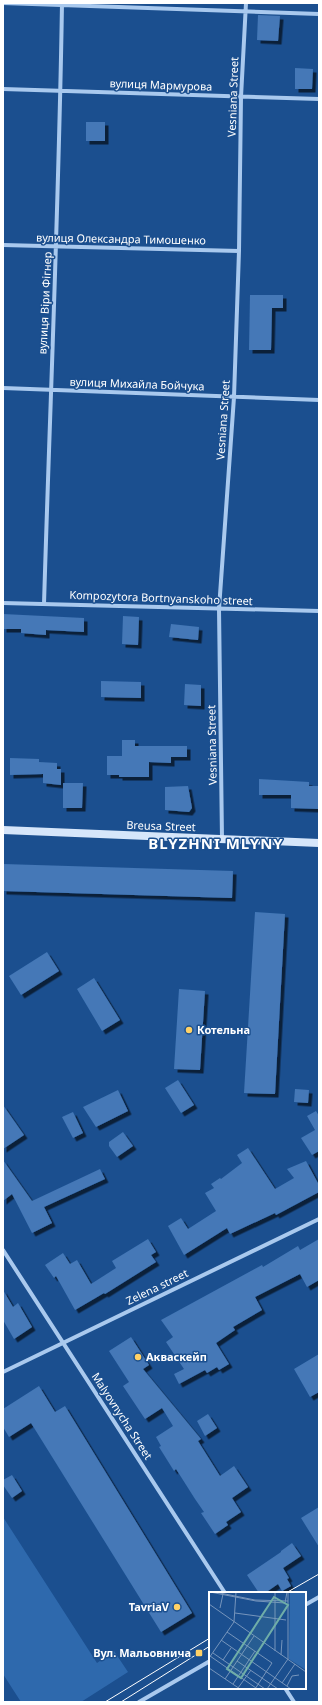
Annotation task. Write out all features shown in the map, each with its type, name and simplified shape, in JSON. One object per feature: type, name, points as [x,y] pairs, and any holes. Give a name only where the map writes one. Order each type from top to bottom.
[{"type":"street","points":[[3,3],[319,14]]},
{"type":"street","name":"Vesniana Street","points":[[222,839],[219,609],[234,397],[246,3]]},
{"type":"street","name":"вулиця Віри Фігнер","points":[[44,604],[50,390],[57,246],[59,91],[62,4]]},
{"type":"street","name":"вулиця Мармурова","points":[[3,89],[319,99]]},
{"type":"street","name":"вулиця Олександра Тимошенко","points":[[3,246],[239,250]]},
{"type":"street","name":"вулиця Михайла Бойчука","points":[[3,388],[319,400]]},
{"type":"street","name":"Kompozytora Bortnyanskoho street","points":[[3,603],[319,611]]},
{"type":"street","name":"Breusa Street","points":[[3,830],[319,843]]},
{"type":"street","name":"Zelena street","points":[[3,1372],[319,1219]]},
{"type":"street","name":"Malyovnycha Street","points":[[3,1250],[64,1342],[224,1592]]},
{"type":"street","points":[[306,1604],[319,1597]]},
{"type":"street","points":[[139,1702],[209,1662]]},
{"type":"street","points":[[286,1689],[294,1702]]},
{"type":"shaded area","points":[[3,1517],[97,1663],[114,1651],[128,1672],[81,1702],[21,1702],[3,1674]]},
{"type":"building","points":[[258,15],[280,16],[278,41],[257,40]]},
{"type":"building","points":[[295,68],[313,69],[312,89],[295,89]]},
{"type":"building","points":[[86,122],[105,122],[105,141],[86,141]]},
{"type":"building","points":[[250,295],[283,295],[283,308],[272,308],[271,350],[249,350]]},
{"type":"building","points":[[3,614],[84,618],[84,632],[46,630],[46,635],[21,633],[21,629],[3,629]]},
{"type":"building","points":[[123,616],[139,617],[138,645],[122,644]]},
{"type":"building","points":[[171,624],[199,627],[198,640],[169,637]]},
{"type":"building","points":[[101,681],[141,682],[141,698],[101,697]]},
{"type":"building","points":[[185,684],[201,685],[201,706],[184,705]]},
{"type":"building","points":[[122,740],[135,740],[135,746],[187,746],[187,757],[171,757],[171,763],[149,762],[149,777],[119,777],[119,775],[107,775],[107,756],[122,756]]},
{"type":"building","points":[[10,758],[39,759],[39,762],[57,763],[57,769],[61,769],[61,785],[43,783],[43,774],[10,775]]},
{"type":"building","points":[[259,779],[309,782],[309,786],[319,786],[319,809],[291,808],[291,795],[259,795]]},
{"type":"building","points":[[63,783],[83,783],[82,808],[63,808]]},
{"type":"building","points":[[188,786],[192,808],[189,812],[165,810],[165,787]]},
{"type":"building","points":[[3,864],[233,871],[232,898],[3,891]]},
{"type":"building","points":[[255,912],[285,914],[275,1094],[244,1093]]},
{"type":"building","points":[[47,952],[59,971],[21,995],[9,976]]},
{"type":"building","points":[[94,978],[120,1020],[102,1031],[77,989]]},
{"type":"building","name":"Котельна","points":[[179,989],[205,991],[200,1070],[174,1069]]},
{"type":"building","points":[[178,1080],[194,1105],[181,1113],[165,1088]]},
{"type":"building","points":[[295,1089],[309,1090],[308,1103],[294,1102]]},
{"type":"building","points":[[118,1090],[128,1111],[96,1127],[83,1107]]},
{"type":"building","points":[[3,1105],[24,1135],[3,1149]]},
{"type":"building","points":[[316,1111],[319,1116],[319,1151],[312,1155],[301,1138],[315,1130],[307,1116]]},
{"type":"building","points":[[73,1112],[83,1133],[73,1138],[62,1117]]},
{"type":"building","points":[[123,1132],[133,1146],[117,1157],[109,1146],[109,1142]]},
{"type":"building","points":[[248,1148],[275,1189],[294,1178],[287,1169],[306,1161],[319,1185],[319,1192],[276,1215],[275,1213],[230,1234],[227,1228],[184,1255],[168,1226],[181,1218],[188,1229],[216,1211],[205,1193],[214,1188],[211,1184],[220,1178],[221,1179],[242,1163],[237,1155]]},
{"type":"building","points":[[3,1160],[32,1201],[100,1169],[105,1179],[44,1207],[52,1223],[32,1233],[12,1194],[3,1201]]},
{"type":"building","points":[[148,1239],[156,1252],[151,1255],[156,1262],[105,1294],[104,1293],[75,1310],[56,1276],[54,1278],[45,1265],[63,1253],[70,1264],[77,1260],[91,1284],[116,1268],[112,1261]]},
{"type":"building","points":[[319,1239],[319,1280],[307,1287],[300,1274],[255,1297],[262,1310],[233,1327],[235,1330],[216,1343],[229,1364],[219,1370],[217,1367],[207,1373],[205,1370],[179,1384],[174,1374],[184,1369],[166,1342],[173,1337],[161,1320],[262,1265],[263,1267],[298,1246],[300,1250]]},
{"type":"building","points":[[3,1290],[13,1307],[18,1303],[32,1327],[14,1339],[3,1320]]},
{"type":"building","points":[[131,1337],[149,1365],[143,1369],[201,1439],[198,1441],[220,1476],[234,1466],[248,1487],[232,1498],[241,1512],[226,1522],[228,1525],[215,1534],[201,1513],[204,1512],[176,1469],[174,1471],[159,1447],[161,1446],[156,1437],[173,1426],[162,1408],[145,1419],[123,1386],[129,1382],[109,1351]]},
{"type":"building","points":[[319,1354],[319,1392],[310,1397],[294,1369]]},
{"type":"building","points":[[39,1386],[55,1412],[65,1406],[192,1613],[161,1632],[31,1423],[9,1437],[3,1427],[3,1409]]},
{"type":"building","points":[[208,1414],[217,1428],[205,1436],[197,1421]]},
{"type":"building","points":[[12,1475],[22,1491],[12,1498],[3,1485],[3,1480]]},
{"type":"building","points":[[319,1507],[319,1547],[301,1518]]},
{"type":"building","points":[[292,1543],[301,1556],[283,1568],[289,1578],[287,1579],[291,1586],[282,1591],[278,1584],[266,1592],[258,1592],[247,1575]]},
{"type":"tram line","points":[[288,1592],[319,1574]]},
{"type":"tram line","points":[[105,1702],[209,1639]]},
{"type":"tram line","points":[[121,1702],[209,1647]]},
{"type":"place","name":"Котельна","points":[[189,1030]]},
{"type":"place","name":"Акваскейп","points":[[138,1357]]},
{"type":"place","name":"TavriaV","points":[[177,1607]]},
{"type":"place","name":"Вул. Мальовнича","points":[[199,1653]]},
{"type":"district","name":"BLYZHNI MLYNY","points":[[216,844]]}]
